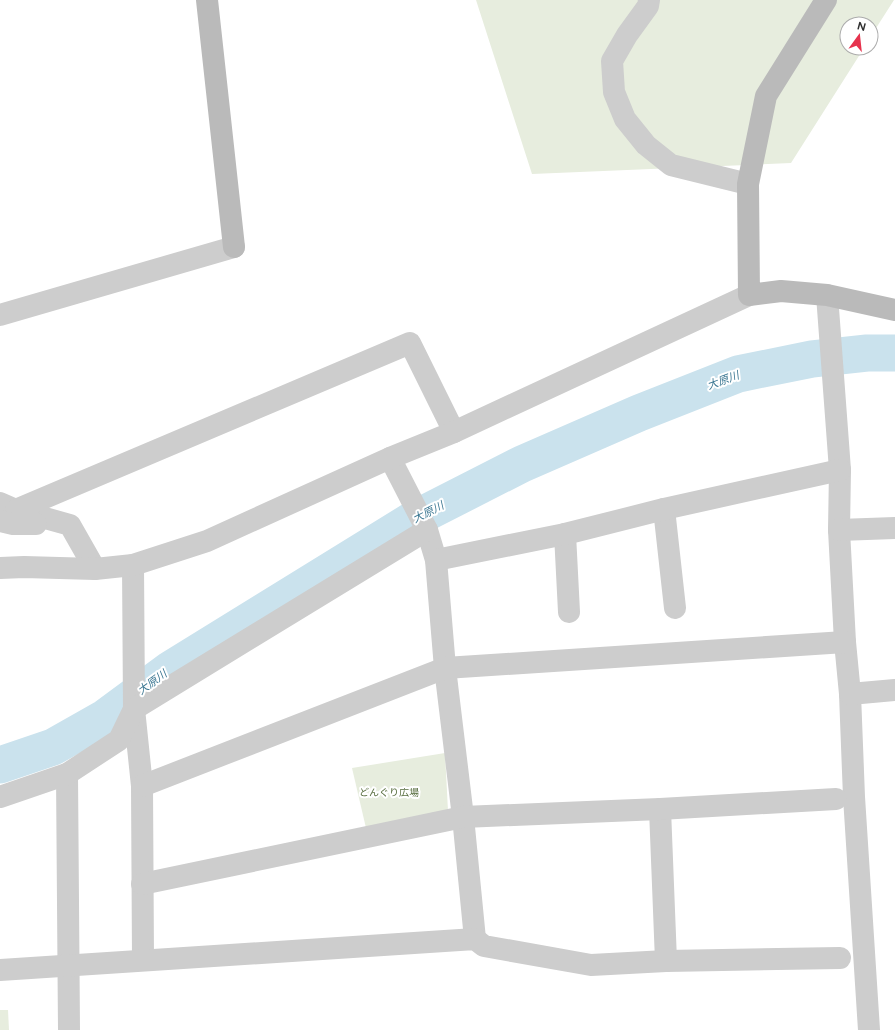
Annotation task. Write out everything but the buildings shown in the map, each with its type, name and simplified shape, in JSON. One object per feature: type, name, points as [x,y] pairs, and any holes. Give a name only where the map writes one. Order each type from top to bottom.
[{"type":"street","points":[[0,315],[234,247],[207,0]]},
{"type":"street","points":[[649,0],[648,6],[627,35],[612,62],[614,92],[625,119],[646,145],[671,165],[748,184]]},
{"type":"street","points":[[749,295],[748,184],[766,96],[817,12],[826,0]]},
{"type":"street","points":[[0,568],[24,566],[95,568],[133,564],[207,541],[390,458],[454,432],[749,295],[781,291],[827,295],[895,310]]},
{"type":"street","points":[[827,295],[840,470],[839,530],[869,1030]]},
{"type":"street","points":[[5,512],[410,343],[454,432]]},
{"type":"street","points":[[390,458],[427,530],[436,560],[445,668],[463,817],[475,939]]},
{"type":"street","points":[[436,560],[565,534],[664,509],[840,470]]},
{"type":"street","points":[[664,509],[676,608]]},
{"type":"street","points":[[5,512],[70,525],[95,568]]},
{"type":"street","points":[[839,530],[895,528]]},
{"type":"street","points":[[0,797],[67,774],[119,740],[134,710],[427,530]]},
{"type":"street","points":[[565,534],[569,612]]},
{"type":"street","points":[[133,564],[134,710],[142,786],[143,960]]},
{"type":"street","points":[[142,786],[445,668],[845,642]]},
{"type":"street","points":[[850,694],[895,690]]},
{"type":"street","points":[[67,774],[69,1030]]},
{"type":"street","points":[[142,884],[463,817],[660,809],[836,799]]},
{"type":"street","points":[[660,809],[666,961]]},
{"type":"street","points":[[0,970],[475,939],[484,946],[592,965],[666,961],[840,958]]},
{"type":"green space","points":[[476,0],[894,0],[879,23],[879,16],[839,16],[839,56],[859,56],[791,163],[532,174]]},
{"type":"green space","name":"どんぐり広場","points":[[445,753],[448,811],[366,828],[352,768]]},
{"type":"green space","points":[[0,1010],[8,1010],[9,1030],[0,1030]]},
{"type":"waterway","name":"大原川","points":[[0,765],[53,747],[106,717],[171,669],[414,519],[522,464],[639,413],[738,374],[812,359],[867,353],[895,353]]}]
